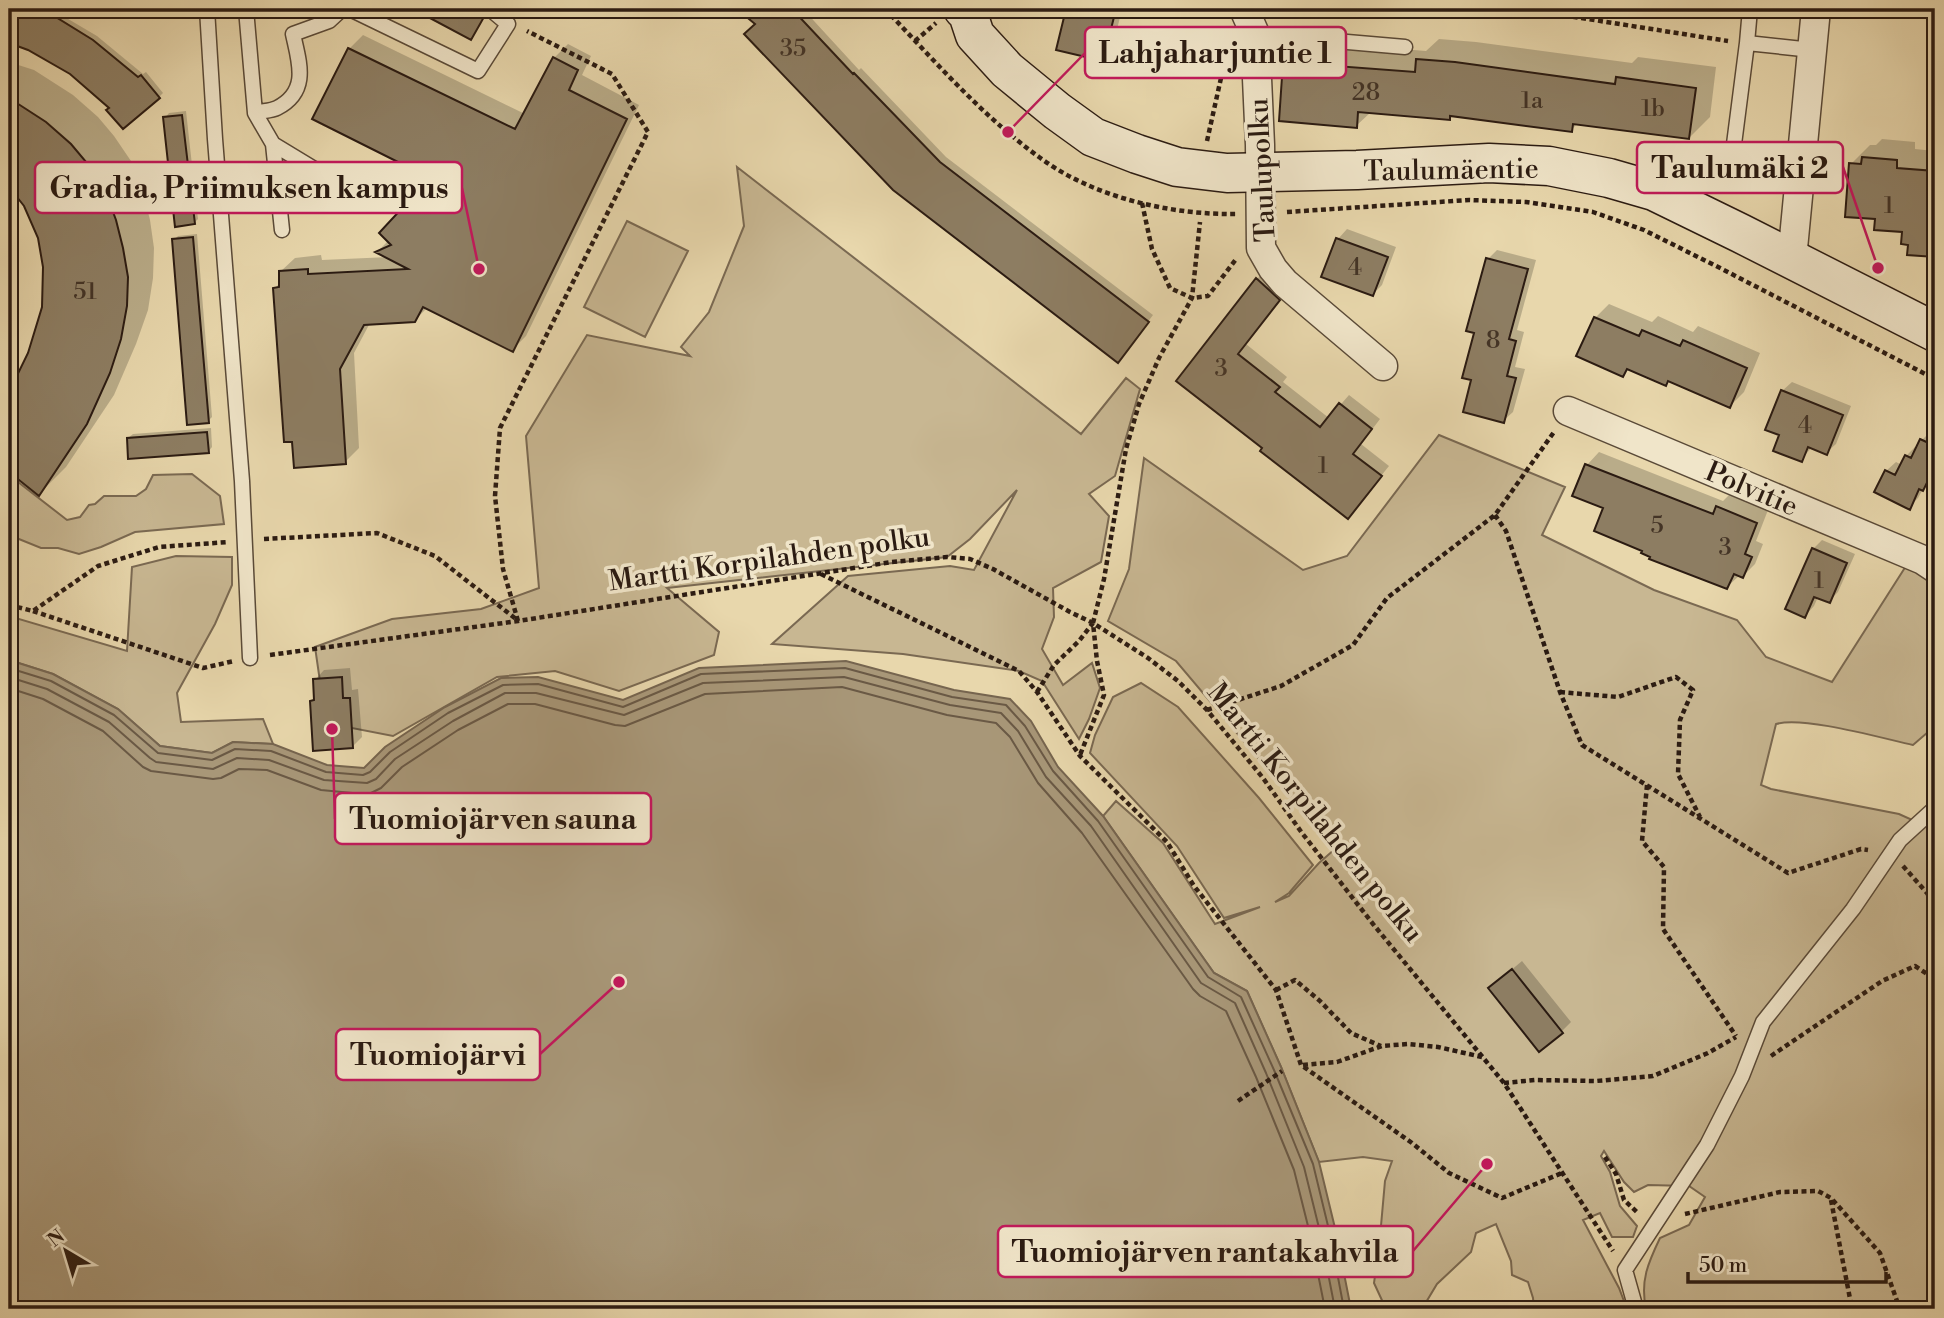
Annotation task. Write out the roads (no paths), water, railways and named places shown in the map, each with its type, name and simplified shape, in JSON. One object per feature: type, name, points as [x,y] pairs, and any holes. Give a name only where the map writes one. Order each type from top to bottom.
[{"type":"main road","name":"Taulumäentie","points":[[933,9],[953,31],[969,22],[1007,70],[1093,137],[1137,154],[1178,167],[1227,173],[1489,163],[1549,166],[1609,178],[1654,191],[1935,332]]},
{"type":"street","points":[[1792,259],[1816,9]]},
{"type":"street","name":"Taulupolku","points":[[1249,21],[1260,145],[1261,248],[1273,269],[1285,282],[1383,366]]},
{"type":"street","name":"Polvitie","points":[[1568,411],[1923,560],[1935,568]]},
{"type":"lane","points":[[207,9],[242,481],[250,658]]},
{"type":"lane","points":[[246,9],[255,113],[272,144],[282,230]]},
{"type":"lane","points":[[255,113],[276,108],[294,94],[301,74],[293,34],[328,22],[342,9]]},
{"type":"lane","points":[[349,9],[478,71],[508,24],[496,13]]},
{"type":"lane","points":[[1733,152],[1750,9]]},
{"type":"lane","points":[[1249,21],[1405,47]]},
{"type":"lane","points":[[1747,43],[1812,50]]},
{"type":"lane","points":[[272,144],[339,184]]},
{"type":"lane","points":[[1636,1309],[1625,1270],[1707,1146],[1742,1076],[1763,1022],[1853,909],[1890,853],[1935,808]]},
{"type":"water","points":[[9,660],[53,674],[118,709],[160,746],[212,753],[233,742],[273,744],[327,765],[364,768],[385,747],[445,707],[501,678],[538,677],[623,700],[699,668],[846,661],[954,690],[1010,699],[1031,721],[1058,767],[1103,816],[1214,973],[1247,991],[1319,1162],[1351,1309],[9,1309]]},
{"type":"place","name":"Lahjaharjuntie 1","points":[[1008,132]]},
{"type":"place","name":"Taulumäki 2","points":[[1878,268]]},
{"type":"place","name":"Gradia, Priimuksen kampus","points":[[479,269]]},
{"type":"place","name":"Tuomiojärven sauna","points":[[332,729]]},
{"type":"place","name":"Tuomiojärvi","points":[[619,982]]},
{"type":"place","name":"Tuomiojärven rantakahvila","points":[[1487,1164]]}]
